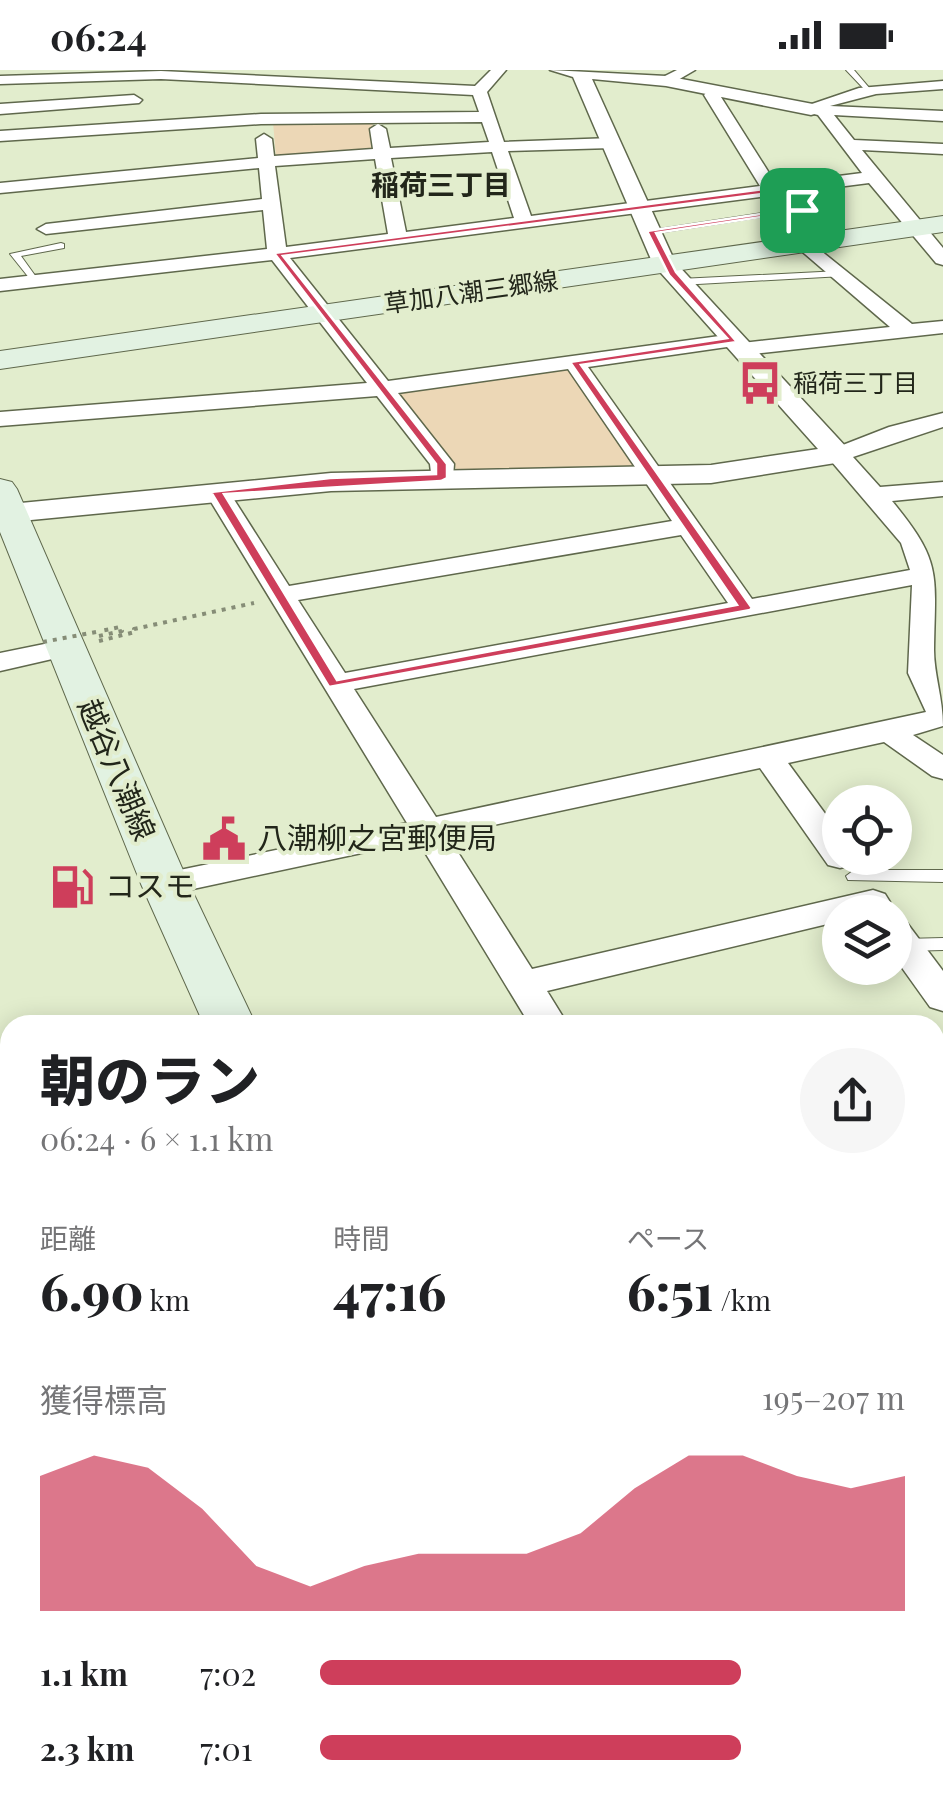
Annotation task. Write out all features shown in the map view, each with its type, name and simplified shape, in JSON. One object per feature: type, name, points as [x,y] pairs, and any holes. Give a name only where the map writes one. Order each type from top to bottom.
[{"type":"main road","name":"草加八潮三郷線","points":[[0,360],[320,314],[672,273],[806,244],[943,224]]},
{"type":"main road","name":"越谷八潮線","points":[[3,505],[69,640],[165,884],[225,1015]]},
{"type":"street","points":[[479,91],[499,70]]},
{"type":"street","points":[[666,81],[688,70]]},
{"type":"street","points":[[573,71],[666,81],[817,110],[943,116]]},
{"type":"street","points":[[165,884],[888,732],[943,716],[930,701],[917,651],[924,574],[917,549],[838,455],[672,273],[612,143],[573,71]]},
{"type":"street","points":[[0,80],[98,74],[281,76],[479,91]]},
{"type":"street","points":[[131,76],[138,127]]},
{"type":"street","points":[[281,76],[260,110],[277,254],[320,314],[442,464],[441,478]]},
{"type":"street","points":[[817,110],[842,94],[868,88],[943,85]]},
{"type":"street","points":[[864,114],[914,96],[899,87]]},
{"type":"street","points":[[479,91],[524,222]]},
{"type":"street","points":[[719,93],[712,95],[771,190]]},
{"type":"street","points":[[0,108],[134,100]]},
{"type":"street","points":[[817,110],[943,260]]},
{"type":"street","points":[[0,136],[261,119],[487,117]]},
{"type":"street","points":[[376,118],[398,239]]},
{"type":"street","points":[[837,130],[943,132]]},
{"type":"street","points":[[5,187],[266,161],[498,145],[612,143]]},
{"type":"street","points":[[849,145],[943,148]]},
{"type":"street","points":[[0,167],[5,187],[85,276]]},
{"type":"street","points":[[0,285],[277,254],[872,177]]},
{"type":"street","points":[[35,216],[269,204]]},
{"type":"street","points":[[806,244],[907,331]]},
{"type":"street","points":[[0,419],[380,390],[574,362],[943,327]]},
{"type":"street","points":[[574,362],[745,608]]},
{"type":"street","points":[[3,505],[330,482],[654,476],[748,470],[838,455],[897,432],[943,420]]},
{"type":"street","points":[[871,495],[943,489]]},
{"type":"street","points":[[217,492],[542,1015]]},
{"type":"street","points":[[281,596],[688,526]]},
{"type":"street","points":[[334,684],[924,574]]},
{"type":"street","points":[[0,662],[69,640]]},
{"type":"street","points":[[888,732],[943,769]]},
{"type":"street","points":[[522,984],[858,881],[767,756]]},
{"type":"street","points":[[912,955],[943,998]]},
{"type":"lane","points":[[850,70],[868,88]]},
{"type":"lane","points":[[651,231],[802,210],[771,190]]},
{"type":"lane","points":[[34,281],[15,254],[61,246]]},
{"type":"lane","points":[[672,273],[840,274]]},
{"type":"lane","points":[[858,881],[943,876]]},
{"type":"lane","points":[[912,940],[943,944]]},
{"type":"path","points":[[69,640],[120,628],[122,631],[86,639],[88,643],[281,596]]},
{"type":"shaded area","points":[[372,121],[377,149],[276,157],[273,122]]},
{"type":"shaded area","points":[[560,368],[570,371],[638,467],[458,471],[398,396],[406,390]]},
{"type":"place","name":"稲荷三丁目","points":[[760,383]]},
{"type":"place","name":"八潮柳之宮郵便局","points":[[224,839]]},
{"type":"place","name":"コスモ","points":[[72,887]]},
{"type":"district","name":"稲荷三丁目","points":[[441,185]]},
{"type":"route","points":[[771,190],[802,210],[651,231],[665,264],[734,340],[574,362],[745,608],[334,684],[217,492],[441,478],[442,464],[320,314],[277,254],[771,190]]}]
